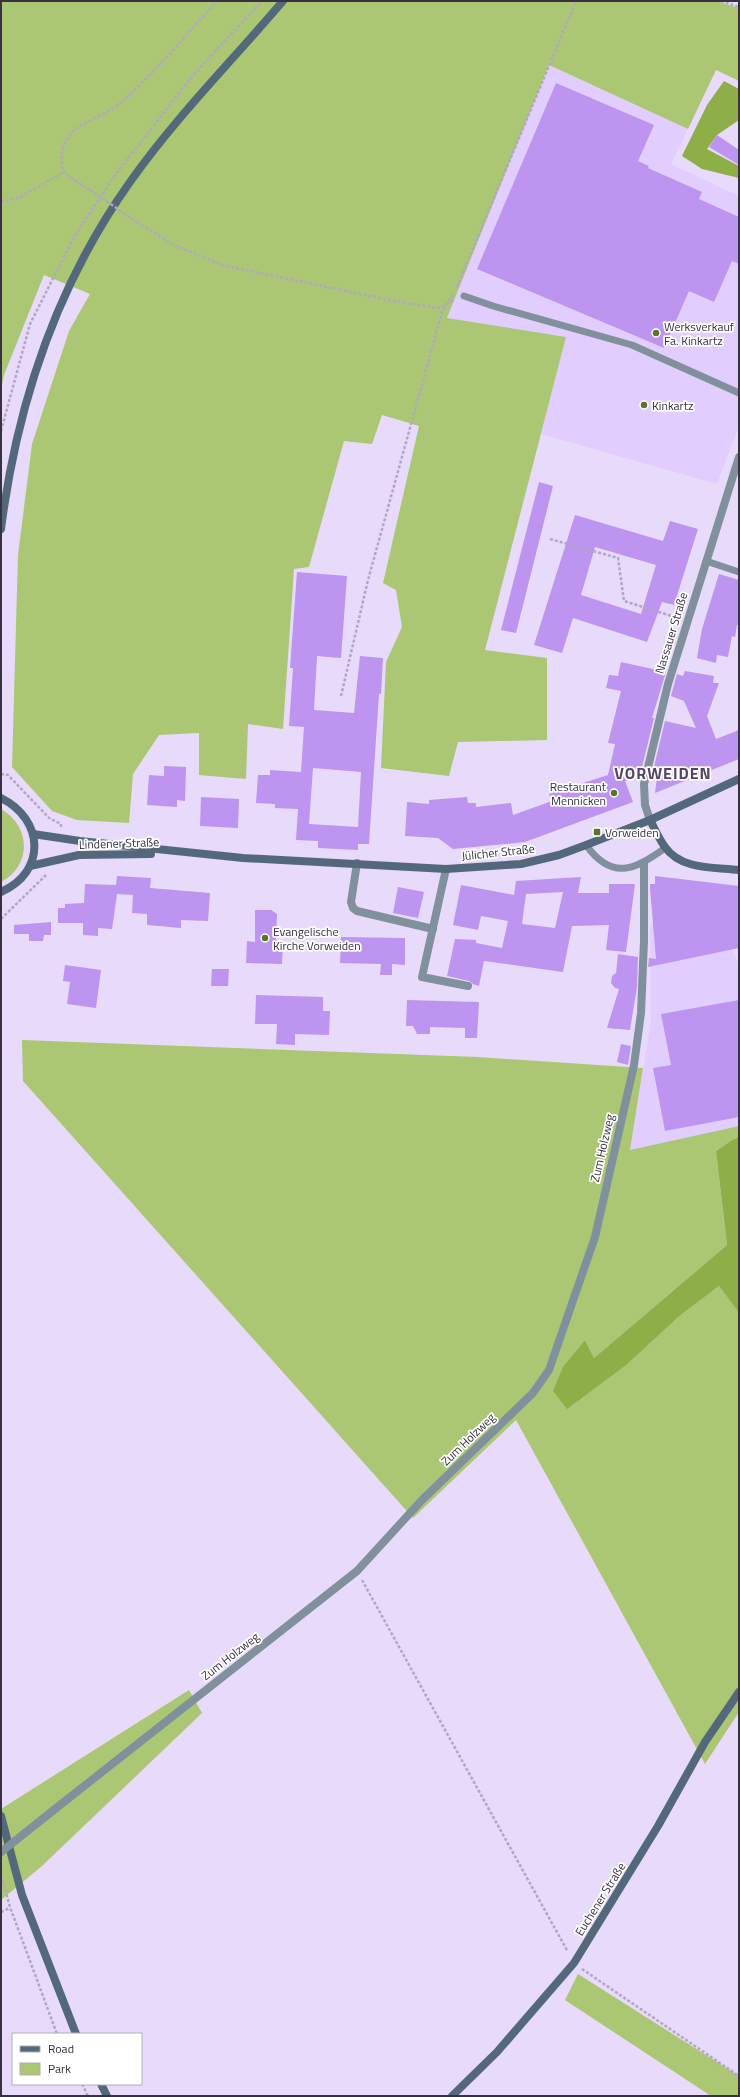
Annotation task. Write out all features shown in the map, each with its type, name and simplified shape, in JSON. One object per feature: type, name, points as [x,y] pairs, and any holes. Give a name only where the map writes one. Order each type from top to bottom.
[{"type":"main road","points":[[1,529],[6,491],[18,427],[39,357],[70,281],[94,237],[130,182],[172,128],[283,1]]},
{"type":"main road","name":"Jülicher Straße","points":[[243,858],[446,869],[521,864],[559,855],[586,845],[650,820],[739,779]]},
{"type":"main road","points":[[1,798],[12,803],[22,812],[29,822],[33,834],[34,850],[30,866],[22,878],[11,888],[1,892]]},
{"type":"main road","points":[[650,820],[665,848],[676,858],[689,864],[739,870]]},
{"type":"main road","name":"Lindener Straße","points":[[33,834],[186,853],[243,858]]},
{"type":"main road","name":"Lindener Straße","points":[[30,866],[79,855],[186,853]]},
{"type":"main road","name":"Euchener Straße","points":[[452,2096],[497,2052],[574,1963],[658,1826],[705,1742],[739,1692]]},
{"type":"main road","points":[[1,1816],[22,1895],[76,2033]]},
{"type":"main road","points":[[101,2085],[106,2096]]},
{"type":"street","name":"Nassauer Straße","points":[[650,820],[645,805],[644,784],[668,684],[739,456]]},
{"type":"street","points":[[357,863],[351,902],[353,908],[357,911],[433,929]]},
{"type":"street","name":"Zum Holzweg","points":[[1,1852],[357,1571],[422,1500],[533,1393],[550,1370],[595,1237],[634,1065],[641,1013],[644,941],[644,863]]},
{"type":"street","points":[[446,869],[422,977],[468,986]]},
{"type":"lane","points":[[464,296],[493,306],[632,345],[739,393]]},
{"type":"lane","points":[[706,562],[739,572]]},
{"type":"lane","points":[[586,845],[596,859],[614,867],[627,868],[644,863],[665,848]]},
{"type":"path","points":[[64,172],[63,148],[73,131],[110,112],[138,88],[217,1]]},
{"type":"path","points":[[341,696],[368,580],[442,312],[455,292],[576,1]]},
{"type":"path","points":[[721,1],[739,7]]},
{"type":"path","points":[[64,172],[174,245],[222,265],[389,300],[439,308],[464,296]]},
{"type":"path","points":[[1,202],[20,197],[64,172]]},
{"type":"path","points":[[550,539],[618,558],[624,601],[688,621]]},
{"type":"path","points":[[1,774],[8,775],[49,818],[61,824],[60,838]]},
{"type":"path","points":[[1,919],[49,872],[60,867],[59,859]]},
{"type":"path","points":[[357,1571],[574,1963],[739,2076]]},
{"type":"path","points":[[1,1875],[10,1908],[57,2033]]},
{"type":"path","points":[[1,1912],[10,1908]]},
{"type":"path","points":[[82,2085],[88,2096]]},
{"type":"shaded area","points":[[549,65],[688,129],[671,164],[739,196],[739,426],[717,484],[541,434],[566,337],[447,319]]},
{"type":"shaded area","points":[[713,912],[739,965],[739,1126],[630,1150],[651,1022],[650,925]]},
{"type":"green space","points":[[1,1],[716,1],[739,8],[739,81],[716,70],[688,129],[549,65],[447,318],[566,337],[485,650],[547,658],[547,740],[458,742],[449,776],[381,768],[386,662],[402,627],[396,590],[383,583],[419,426],[382,415],[372,444],[344,441],[309,567],[294,569],[283,729],[248,724],[246,779],[199,775],[199,733],[159,735],[133,774],[129,823],[77,820],[52,811],[12,767],[18,555],[32,444],[69,331],[90,294],[44,275],[4,375],[1,390]]},
{"type":"green space","points":[[724,81],[739,89],[739,120],[717,135],[707,149],[739,166],[739,178],[702,169],[682,156],[707,105]]},
{"type":"green space","points":[[1,809],[11,816],[18,825],[24,846],[23,856],[18,866],[11,875],[1,882]]},
{"type":"green space","points":[[22,1040],[478,1057],[643,1068],[630,1150],[739,1126],[739,1137],[716,1151],[727,1245],[594,1358],[585,1340],[553,1391],[677,1318],[719,1286],[739,1313],[739,1712],[705,1764],[516,1420],[413,1518],[23,1081]]},
{"type":"green space","points":[[739,1137],[739,1313],[719,1286],[677,1318],[626,1365],[567,1409],[553,1391],[563,1367],[585,1340],[594,1358],[727,1245],[716,1151]]},
{"type":"green space","points":[[189,1690],[202,1713],[42,1866],[1,1900],[1,1809]]},
{"type":"green space","points":[[578,1974],[739,2076],[739,2096],[711,2096],[565,2000]]},
{"type":"building","points":[[556,83],[654,125],[638,161],[649,166],[648,168],[702,192],[699,199],[739,217],[739,264],[732,261],[714,302],[689,291],[664,348],[477,269]]},
{"type":"building","points":[[717,135],[739,150],[739,165],[709,147]]},
{"type":"building","points":[[539,482],[553,486],[516,633],[501,630]]},
{"type":"building","points":[[575,515],[663,541],[670,521],[698,529],[674,605],[662,602],[647,642],[573,618],[562,653],[534,645]],"holes":[[[595,547],[656,565],[641,614],[581,595]]]},
{"type":"building","points":[[297,572],[347,576],[341,658],[317,656],[314,710],[354,713],[360,656],[383,658],[381,694],[379,694],[369,844],[358,844],[358,850],[318,848],[318,841],[296,840],[298,809],[275,808],[275,804],[256,803],[258,775],[270,775],[270,770],[301,772],[304,727],[289,726],[293,668],[290,668]],"holes":[[[313,768],[361,772],[358,827],[309,824]]]},
{"type":"building","points":[[719,574],[739,580],[739,625],[737,625],[735,637],[732,636],[728,657],[717,655],[716,663],[697,658],[702,629]]},
{"type":"building","points":[[621,662],[666,672],[652,718],[654,718],[640,775],[625,781],[633,802],[525,842],[453,849],[438,838],[405,836],[407,802],[429,804],[429,800],[467,797],[468,803],[476,803],[476,807],[511,803],[513,815],[552,801],[549,794],[608,775],[615,744],[608,743],[621,691],[606,688],[609,675],[618,676]]},
{"type":"building","points":[[685,671],[714,676],[713,683],[719,683],[707,716],[716,739],[739,730],[739,759],[655,793],[658,769],[653,771],[665,721],[696,728],[684,701],[671,696],[677,674],[683,676]]},
{"type":"building","points":[[164,766],[186,767],[185,801],[177,800],[177,807],[147,805],[149,775],[164,776]]},
{"type":"building","points":[[201,797],[239,799],[238,828],[200,826]]},
{"type":"building","points":[[117,876],[151,878],[150,888],[210,893],[208,921],[181,920],[181,928],[147,925],[147,914],[132,913],[133,895],[117,894],[112,929],[98,928],[98,936],[83,935],[83,923],[58,923],[58,908],[65,908],[65,904],[84,903],[85,884],[116,885]]},
{"type":"building","points":[[655,876],[739,886],[739,948],[648,967],[649,958],[656,959],[650,888],[650,884],[655,884]]},
{"type":"building","points":[[581,877],[578,893],[609,893],[609,884],[635,884],[626,952],[606,950],[609,925],[572,926],[563,972],[484,961],[479,986],[469,981],[447,976],[455,939],[476,940],[476,943],[502,948],[508,921],[481,916],[478,930],[453,925],[461,885],[514,895],[516,881]],"holes":[[[563,892],[555,928],[522,924],[526,894]]]},
{"type":"building","points":[[398,887],[424,892],[418,918],[393,913]]},
{"type":"building","name":"Evangelische Kirche Vorweiden","points":[[255,910],[271,910],[277,914],[276,942],[283,942],[282,964],[246,963],[247,941],[255,942]]},
{"type":"building","points":[[51,922],[51,935],[44,935],[43,941],[29,941],[29,934],[14,934],[14,925]]},
{"type":"building","points":[[341,937],[405,938],[405,965],[392,964],[392,975],[380,975],[381,964],[340,963]]},
{"type":"building","points":[[618,954],[638,957],[637,987],[630,1030],[607,1028],[619,989],[615,988],[611,983],[612,976],[616,973]]},
{"type":"building","points":[[65,965],[101,970],[96,1008],[67,1004],[70,982],[63,981]]},
{"type":"building","points":[[212,969],[229,969],[228,986],[211,986]]},
{"type":"building","points":[[256,995],[323,997],[323,1011],[330,1011],[329,1035],[295,1034],[295,1045],[276,1044],[277,1024],[255,1024]]},
{"type":"building","points":[[407,1000],[479,1002],[477,1038],[465,1038],[465,1028],[430,1027],[430,1034],[417,1034],[413,1026],[406,1026]]},
{"type":"building","points":[[739,1000],[739,1117],[665,1131],[653,1068],[671,1065],[661,1014]]},
{"type":"building","points":[[621,1044],[631,1046],[628,1065],[617,1062]]},
{"type":"place","name":"Werksverkauf Fa. Kinkartz","points":[[656,333]]},
{"type":"place","name":"Kinkartz","points":[[644,405]]},
{"type":"place","name":"Restaurant Mennicken","points":[[614,793]]},
{"type":"place","name":"Vorweiden","points":[[597,832]]},
{"type":"place","name":"Evangelische Kirche Vorweiden","points":[[265,938]]},
{"type":"district","name":"VORWEIDEN","points":[[663,773]]}]
